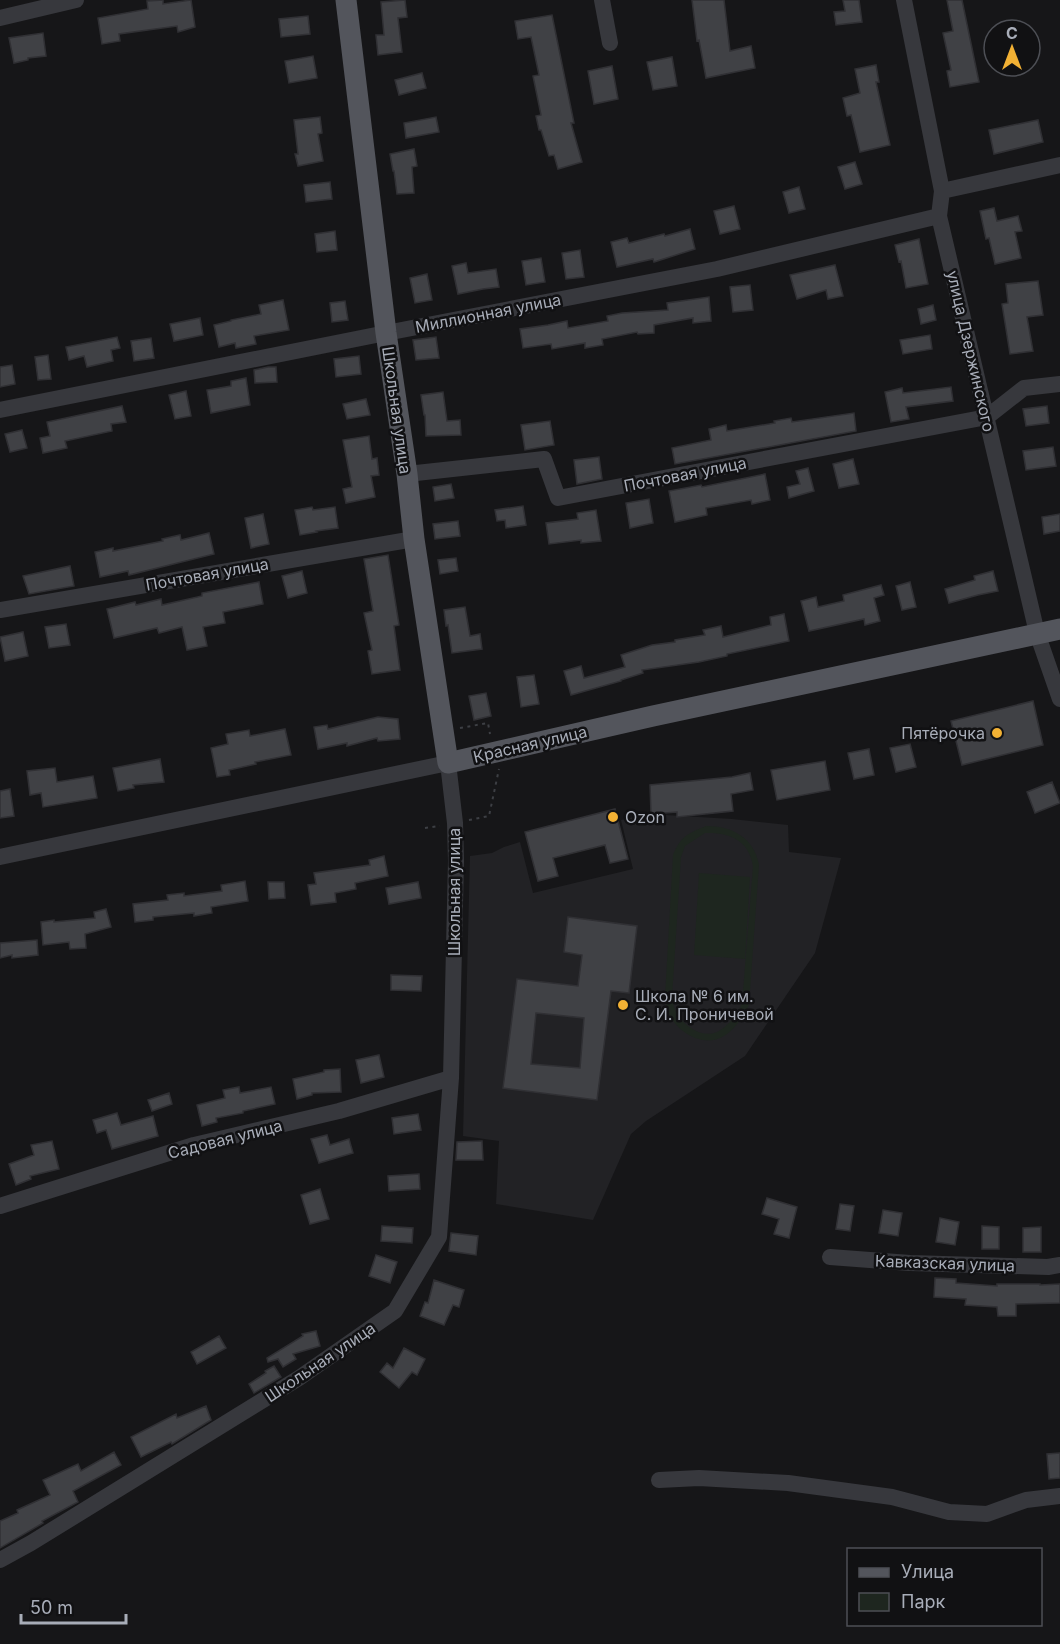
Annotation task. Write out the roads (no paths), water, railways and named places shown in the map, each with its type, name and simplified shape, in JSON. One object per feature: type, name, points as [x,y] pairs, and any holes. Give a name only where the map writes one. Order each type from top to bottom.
[{"type":"main road","name":"Школьная улица","points":[[346,0],[386,333],[448,763]]},
{"type":"main road","name":"Красная улица","points":[[448,763],[653,716],[1060,629]]},
{"type":"street","points":[[0,18],[76,0]]},
{"type":"street","points":[[602,0],[610,43]]},
{"type":"street","name":"улица Дзержинского","points":[[904,0],[942,191],[939,216],[1037,633],[1060,699]]},
{"type":"street","points":[[942,191],[1060,165]]},
{"type":"street","name":"Миллионная улица","points":[[0,410],[717,269],[939,216]]},
{"type":"street","points":[[987,417],[1024,388],[1060,384]]},
{"type":"street","name":"Почтовая улица","points":[[407,474],[544,459],[558,498],[987,417]]},
{"type":"street","name":"Почтовая улица","points":[[0,610],[414,539]]},
{"type":"street","name":"Красная улица","points":[[0,857],[448,763]]},
{"type":"street","name":"Школьная улица","points":[[0,1560],[31,1544],[299,1378],[394,1311],[439,1237],[451,1078],[456,861],[455,823],[448,763]]},
{"type":"street","name":"Садовая улица","points":[[0,1206],[194,1146],[339,1111],[451,1078]]},
{"type":"street","name":"Кавказская улица","points":[[830,1257],[910,1263],[1048,1267],[1060,1265]]},
{"type":"street","points":[[659,1480],[699,1478],[788,1483],[892,1497],[949,1512],[987,1514],[1026,1500],[1060,1496]]},
{"type":"place","name":"Пятёрочка","points":[[997,733]]},
{"type":"place","name":"Ozon","points":[[613,817]]},
{"type":"place","name":"Школа № 6 им. С. И. Проничевой","points":[[623,1005]]}]
